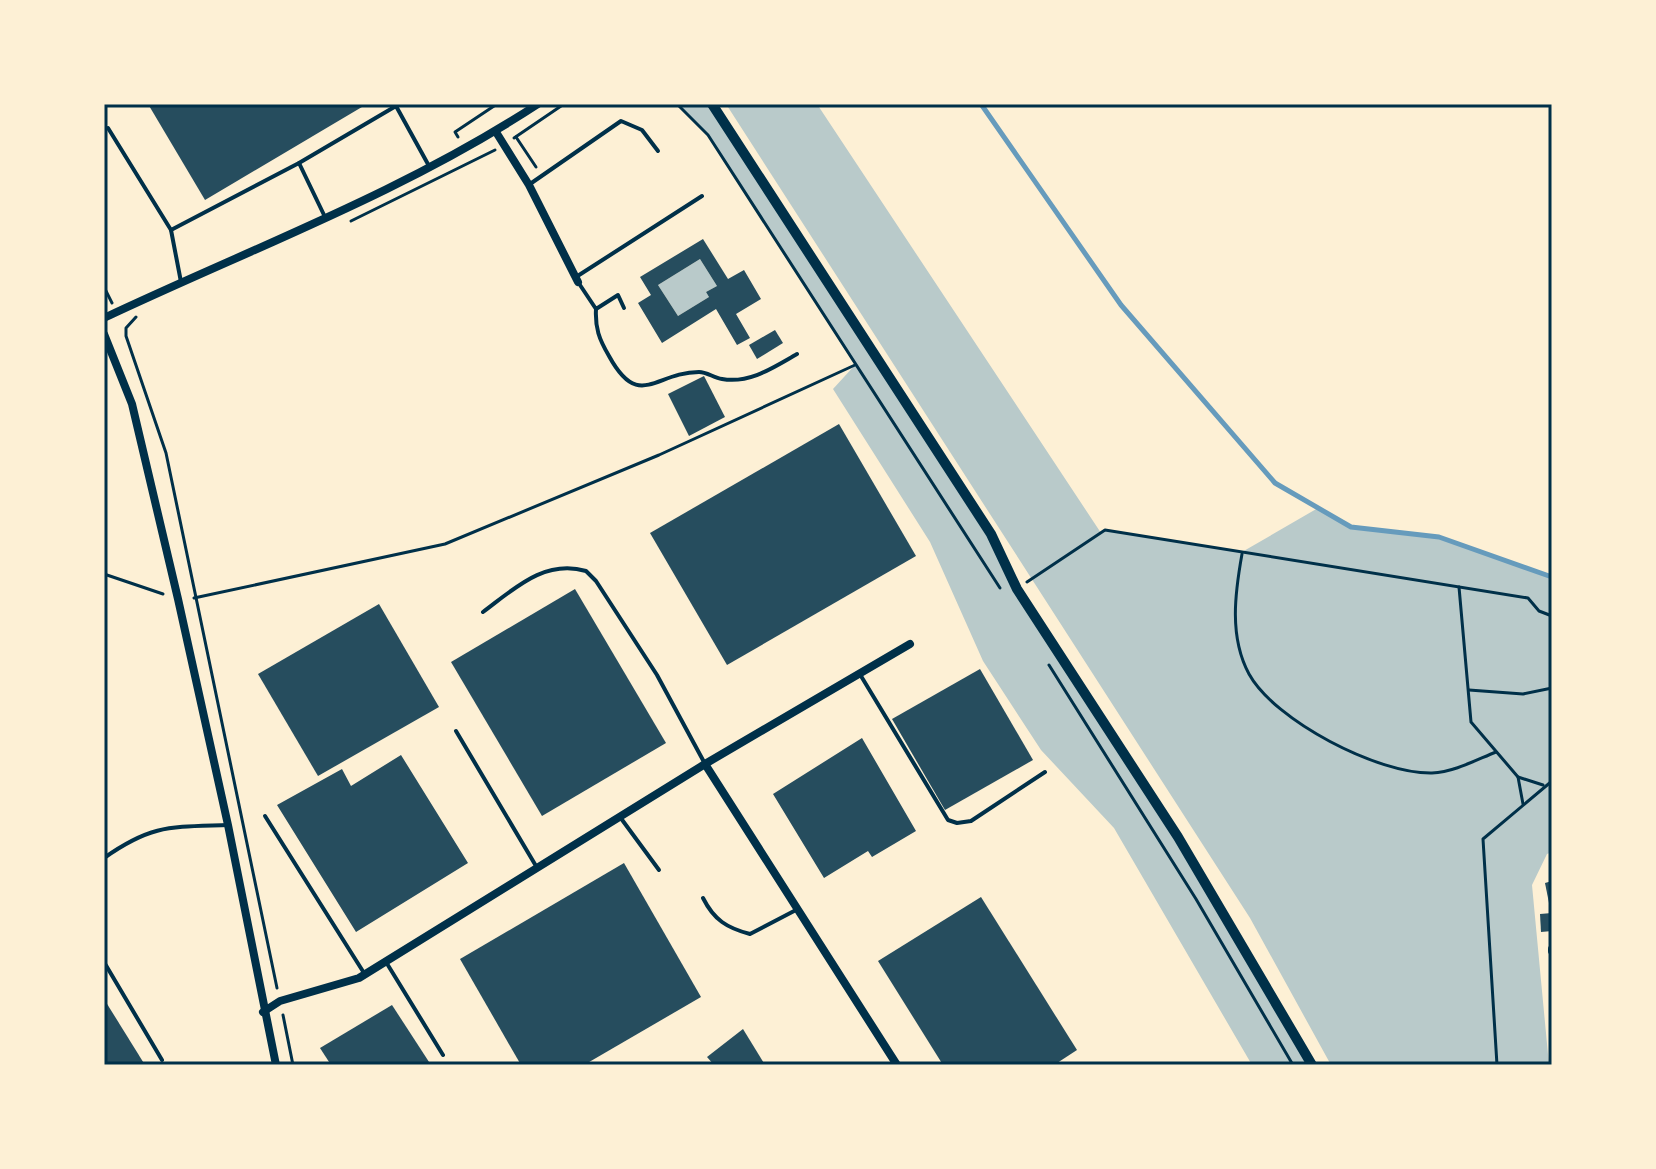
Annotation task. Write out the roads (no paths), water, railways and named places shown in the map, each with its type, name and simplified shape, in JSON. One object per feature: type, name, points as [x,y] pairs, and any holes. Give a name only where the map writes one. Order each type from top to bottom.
[{"type":"street","points":[[712,104],[991,534],[1017,589],[1178,837],[1312,1065]]},
{"type":"street","points":[[104,318],[326,220],[431,168],[496,132],[536,105]]},
{"type":"street","points":[[496,132],[529,185],[577,280]]},
{"type":"street","points":[[104,334],[132,404],[178,599],[228,825],[276,1065]]},
{"type":"street","points":[[263,1012],[280,1001],[365,975],[705,764],[861,676],[910,644]]},
{"type":"street","points":[[705,764],[897,1065]]},
{"type":"lane","points":[[171,230],[299,163],[396,106],[431,168]]},
{"type":"lane","points":[[529,185],[621,121],[642,130],[658,151]]},
{"type":"lane","points":[[108,128],[171,230],[181,282]]},
{"type":"lane","points":[[299,163],[326,220]]},
{"type":"lane","points":[[702,196],[577,280],[596,309],[596,333],[617,371],[626,381],[651,385],[699,372],[722,379],[753,378],[797,354]]},
{"type":"lane","points":[[596,309],[618,295],[624,308]]},
{"type":"lane","points":[[483,612],[527,578],[550,569],[586,571],[657,675],[705,764]]},
{"type":"lane","points":[[861,676],[948,820],[957,823],[971,821],[1045,772]]},
{"type":"lane","points":[[456,731],[538,868]]},
{"type":"lane","points":[[265,816],[365,975]]},
{"type":"lane","points":[[620,817],[659,870]]},
{"type":"lane","points":[[104,858],[134,836],[157,829],[228,825]]},
{"type":"lane","points":[[703,898],[719,921],[730,929],[750,934],[798,909]]},
{"type":"lane","points":[[104,962],[162,1060]]},
{"type":"lane","points":[[386,962],[443,1055]]},
{"type":"waterway","points":[[981,104],[1121,305],[1275,483],[1351,527],[1439,537],[1552,577]]}]
